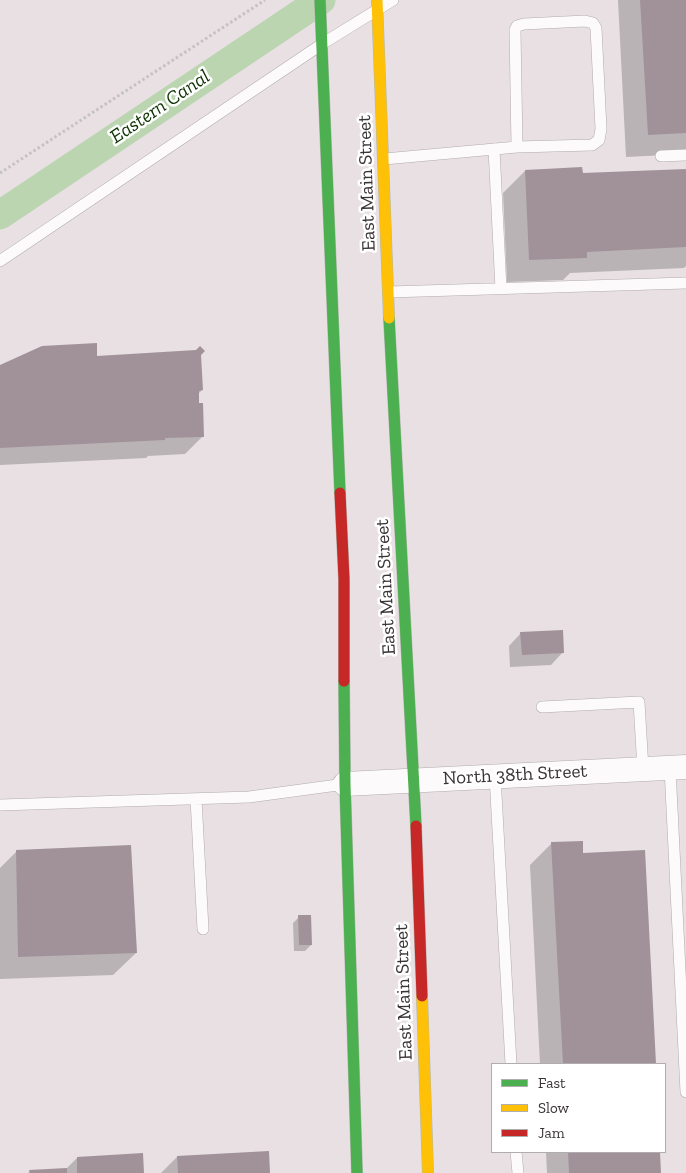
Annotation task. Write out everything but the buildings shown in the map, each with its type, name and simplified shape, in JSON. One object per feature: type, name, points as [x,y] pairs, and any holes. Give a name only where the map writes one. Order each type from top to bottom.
[{"type":"main road","name":"East Main Street","points":[[320,0],[344,578],[345,784],[357,1173]]},
{"type":"main road","name":"East Main Street","points":[[377,6],[389,292],[414,780],[428,1173]]},
{"type":"street","name":"North 38th Street","points":[[345,784],[678,768]]},
{"type":"lane","points":[[0,261],[322,41],[377,6],[393,0]]},
{"type":"lane","points":[[384,159],[517,147],[592,145],[600,140],[597,37],[596,28],[593,23],[585,21],[517,26],[515,30],[517,147]]},
{"type":"lane","points":[[494,149],[501,289]]},
{"type":"lane","points":[[661,156],[686,155]]},
{"type":"lane","points":[[389,292],[686,283]]},
{"type":"lane","points":[[542,707],[639,702],[643,769]]},
{"type":"lane","points":[[678,768],[686,1092]]},
{"type":"lane","points":[[495,776],[512,1063]]},
{"type":"lane","points":[[0,805],[249,797],[345,784]]},
{"type":"lane","points":[[196,799],[203,929]]},
{"type":"lane","points":[[516,1153],[518,1173]]},
{"type":"path","points":[[0,173],[265,0]]},
{"type":"waterway","name":"Eastern Canal","points":[[0,215],[321,0]]},
{"type":"traffic: fast","points":[[320,0],[340,493]]},
{"type":"traffic: fast","points":[[389,318],[416,826]]},
{"type":"traffic: fast","points":[[344,681],[345,784],[357,1173]]},
{"type":"traffic: slow","points":[[377,0],[389,318]]},
{"type":"traffic: slow","points":[[422,996],[428,1173]]},
{"type":"traffic: jam","points":[[340,493],[344,579],[344,681]]},
{"type":"traffic: jam","points":[[416,826],[422,996]]}]
